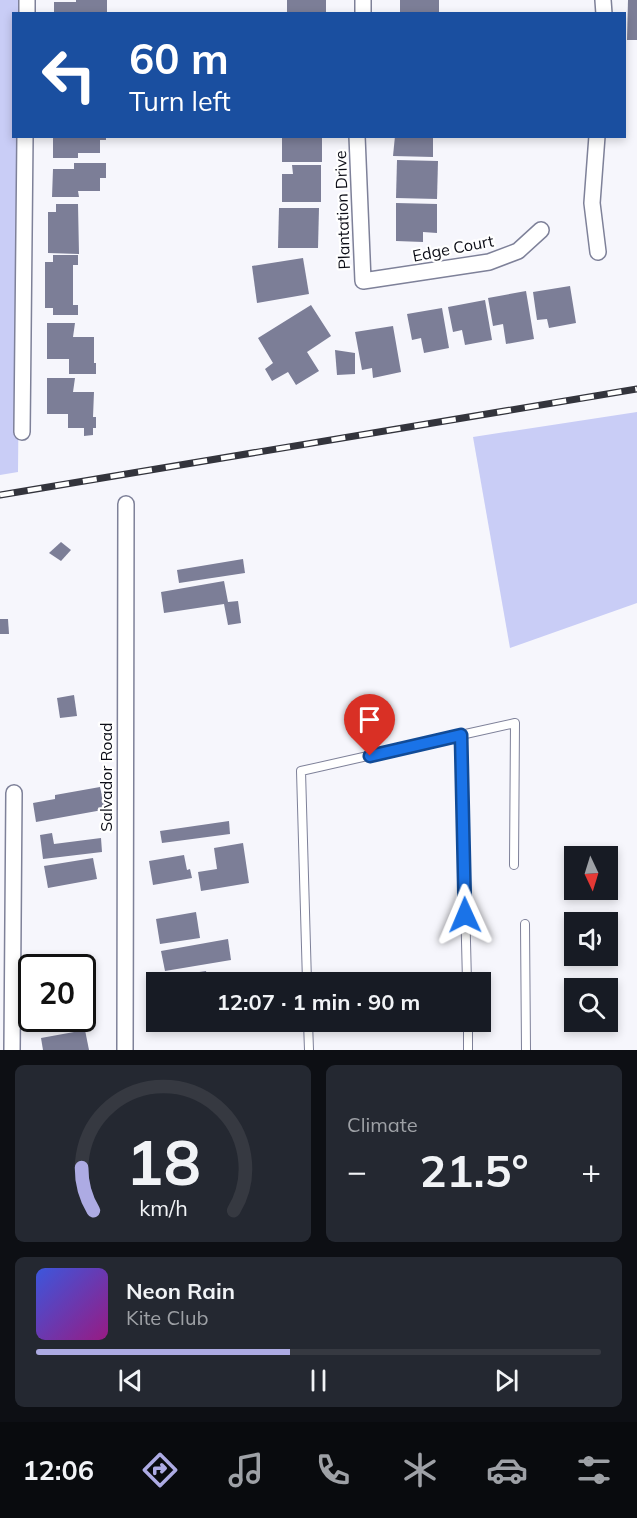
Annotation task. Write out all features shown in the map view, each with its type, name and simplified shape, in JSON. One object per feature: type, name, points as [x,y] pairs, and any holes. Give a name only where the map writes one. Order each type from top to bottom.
[{"type":"street","points":[[22,432],[25,138]]},
{"type":"street","name":"Plantation Drive","points":[[357,138],[363,281]]},
{"type":"street","points":[[597,138],[592,203],[598,252]]},
{"type":"street","name":"Edge Court","points":[[363,281],[489,262],[518,251],[541,230]]},
{"type":"street","name":"Salvador Road","points":[[125,1050],[126,504]]},
{"type":"street","points":[[12,1050],[14,793]]},
{"type":"lane","points":[[307,972],[301,771],[515,723],[514,865]]},
{"type":"lane","points":[[461,735],[467,972]]},
{"type":"lane","points":[[525,924],[526,1050]]},
{"type":"lane","points":[[308,1032],[309,1050]]},
{"type":"lane","points":[[468,1032],[468,1050]]},
{"type":"shaded area","points":[[0,0],[22,0],[22,12],[12,12],[12,138],[21,138],[18,472],[0,475]]},
{"type":"shaded area","points":[[637,412],[637,603],[510,648],[473,437]]},
{"type":"building","points":[[76,0],[107,0],[107,12],[54,12],[54,2],[76,2]]},
{"type":"building","points":[[287,0],[326,0],[326,12],[287,12]]},
{"type":"building","points":[[400,0],[439,0],[439,12],[400,12]]},
{"type":"building","points":[[628,0],[637,0],[637,40],[627,40]]},
{"type":"building","points":[[53,138],[106,138],[106,140],[100,140],[100,153],[78,153],[78,158],[53,158]]},
{"type":"building","points":[[282,138],[322,138],[322,162],[282,162]]},
{"type":"building","points":[[395,138],[433,138],[433,157],[393,156]]},
{"type":"building","points":[[397,160],[438,161],[437,199],[396,198]]},
{"type":"building","points":[[74,163],[106,163],[106,178],[100,178],[100,191],[78,191],[79,197],[52,197],[53,169],[74,169]]},
{"type":"building","points":[[292,165],[321,165],[321,202],[282,202],[282,174],[293,174]]},
{"type":"building","points":[[396,203],[437,204],[437,233],[423,232],[423,242],[396,241]]},
{"type":"building","points":[[56,204],[78,204],[79,254],[48,253],[48,212],[56,212]]},
{"type":"building","points":[[279,208],[319,208],[318,248],[278,248]]},
{"type":"building","points":[[53,255],[78,255],[78,265],[73,265],[73,305],[78,305],[78,315],[53,315],[53,308],[45,308],[45,262],[53,262]]},
{"type":"building","points":[[303,258],[309,294],[257,303],[252,266]]},
{"type":"building","points":[[570,286],[576,323],[549,328],[547,319],[537,320],[533,292]]},
{"type":"building","points":[[526,291],[534,339],[506,344],[503,324],[493,326],[488,298]]},
{"type":"building","points":[[485,300],[492,340],[465,345],[462,330],[453,332],[448,307]]},
{"type":"building","points":[[311,305],[331,336],[307,352],[319,371],[296,385],[288,372],[272,381],[265,369],[273,363],[258,338]]},
{"type":"building","points":[[442,308],[449,348],[424,353],[421,338],[412,340],[407,314]]},
{"type":"building","points":[[47,323],[75,323],[73,337],[94,337],[96,374],[69,374],[69,359],[47,359]]},
{"type":"building","points":[[393,326],[401,372],[373,378],[372,368],[362,370],[355,332]]},
{"type":"building","points":[[335,350],[355,353],[355,374],[337,375]]},
{"type":"building","points":[[47,378],[75,378],[73,392],[94,392],[93,417],[96,417],[96,428],[93,428],[93,435],[84,436],[84,428],[68,428],[68,414],[47,414]]},
{"type":"building","points":[[61,542],[71,550],[61,561],[49,553]]},
{"type":"building","points":[[243,559],[245,573],[179,583],[177,570]]},
{"type":"building","points":[[224,581],[228,602],[238,601],[241,623],[228,625],[224,604],[164,613],[161,592]]},
{"type":"building","points":[[0,619],[8,619],[9,634],[0,634]]},
{"type":"building","points":[[74,695],[77,716],[60,718],[57,698]]},
{"type":"building","points":[[100,787],[102,796],[106,796],[108,809],[36,822],[33,803],[55,799],[55,795]]},
{"type":"building","points":[[229,821],[230,834],[162,843],[160,831]]},
{"type":"building","points":[[52,833],[54,844],[101,838],[102,852],[43,859],[40,835]]},
{"type":"building","points":[[243,843],[249,883],[201,891],[198,872],[217,869],[214,848]]},
{"type":"building","points":[[184,855],[187,870],[190,869],[192,878],[153,885],[149,861]]},
{"type":"building","points":[[93,858],[97,879],[48,888],[44,866]]},
{"type":"building","points":[[196,912],[200,938],[160,944],[156,919]]},
{"type":"building","points":[[228,939],[231,960],[165,971],[161,951]]},
{"type":"building","points":[[85,1032],[89,1050],[43,1050],[41,1038]]},
{"type":"railway","points":[[0,495],[637,389]]},
{"type":"route","points":[[370,756],[461,735],[465,915]]}]
